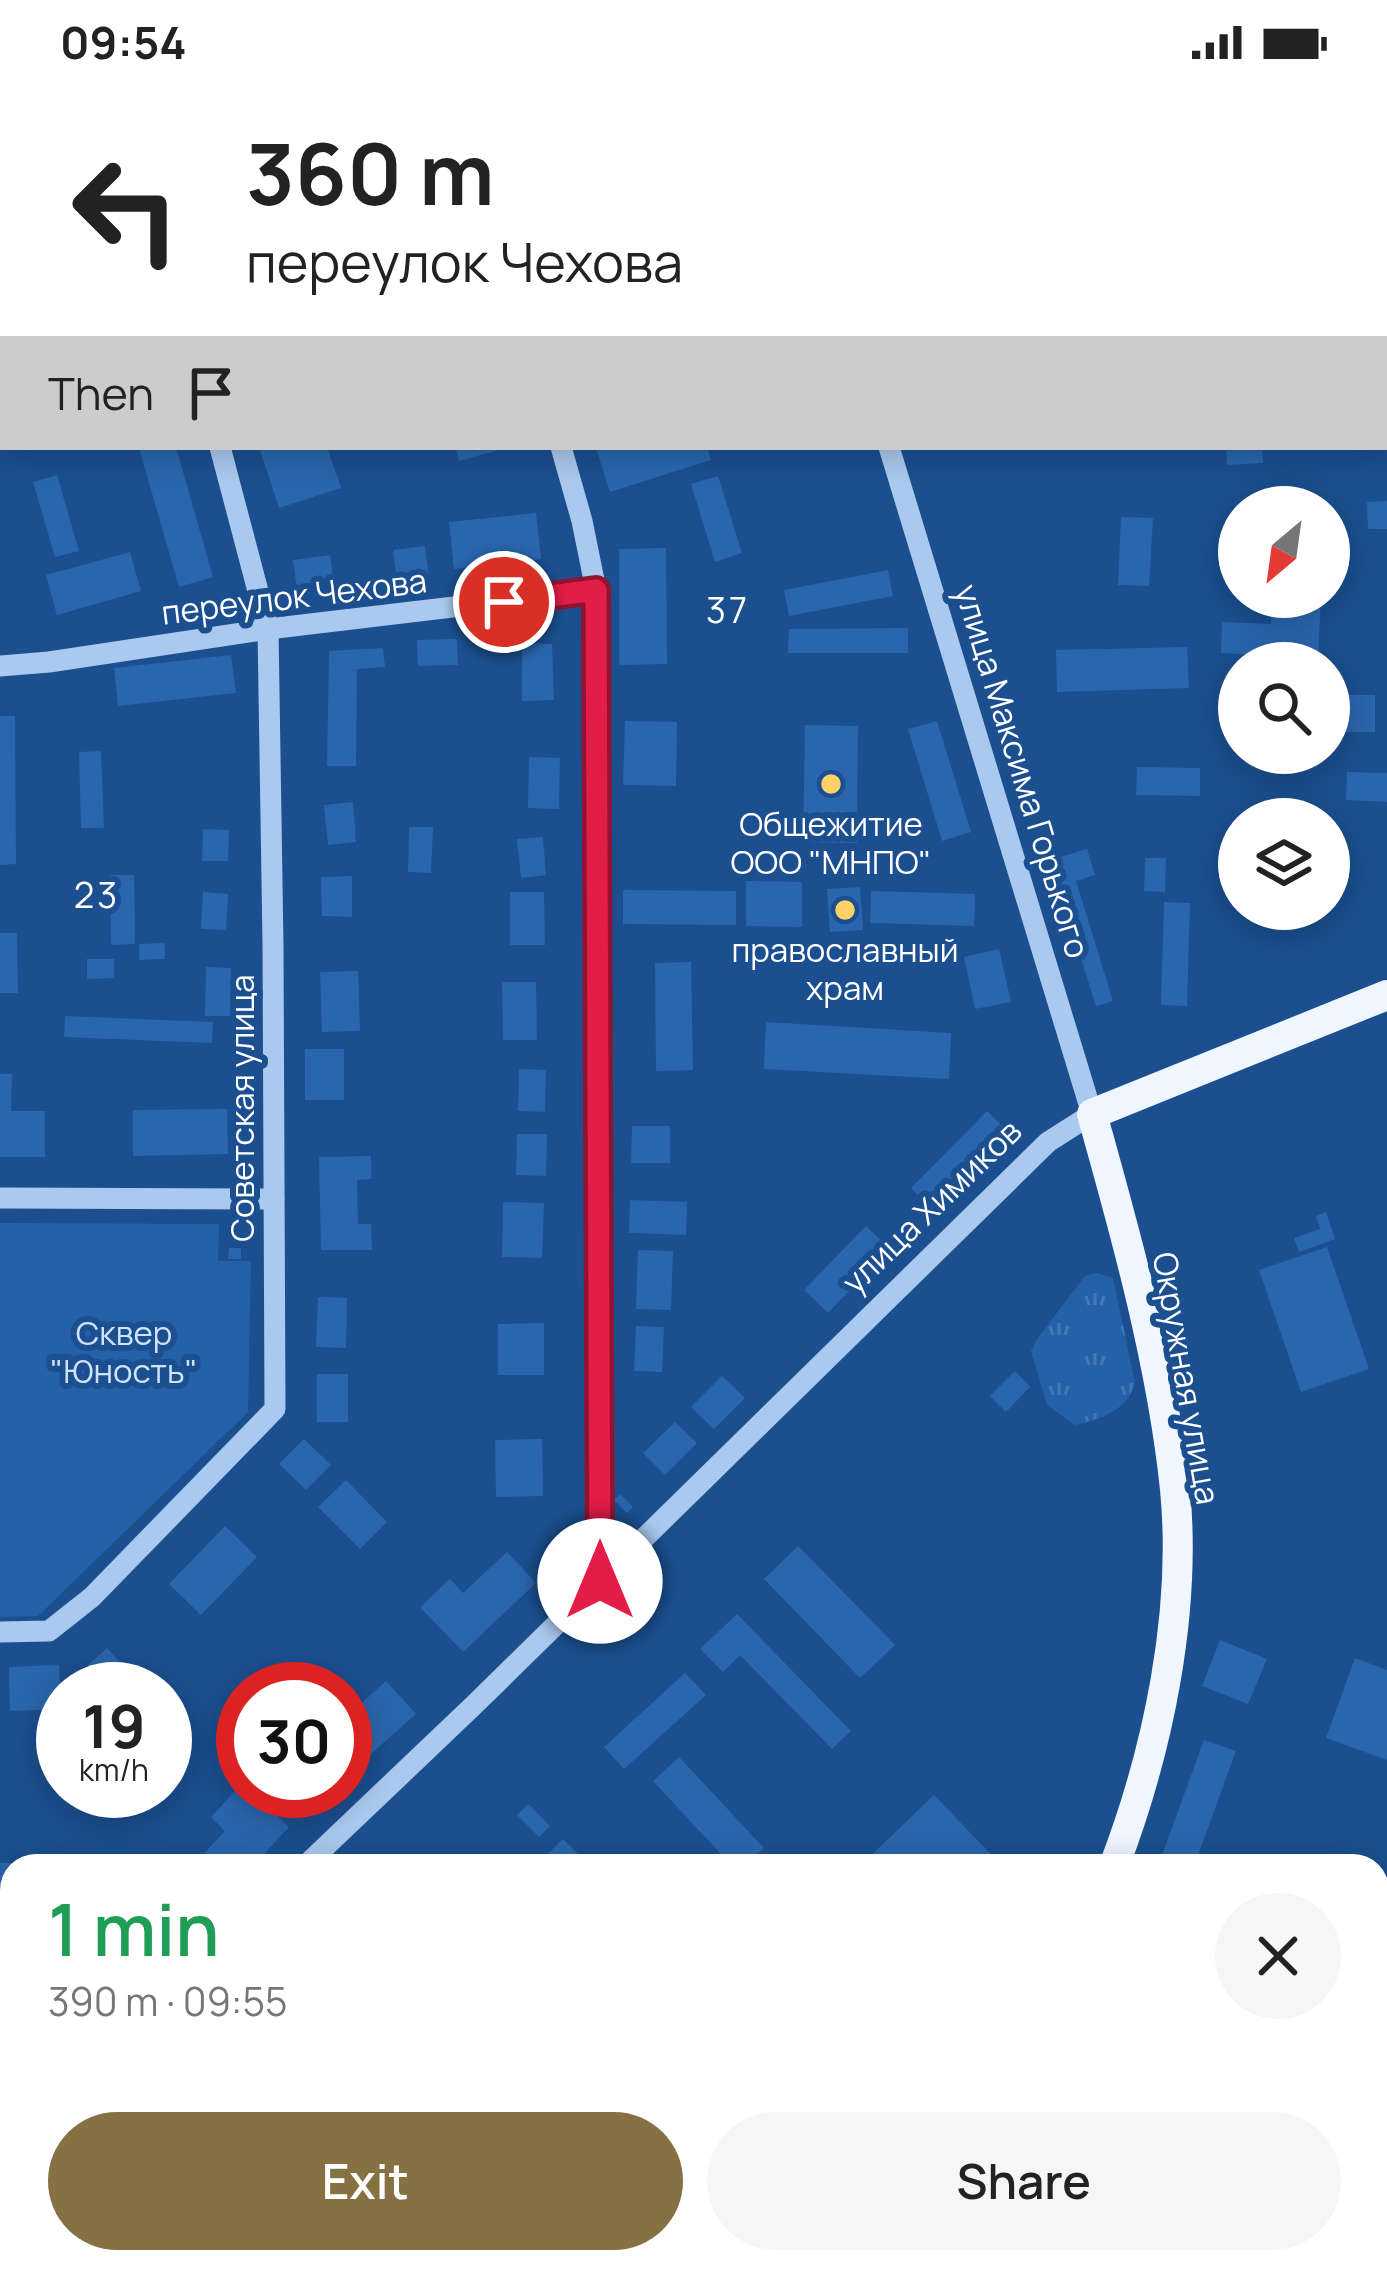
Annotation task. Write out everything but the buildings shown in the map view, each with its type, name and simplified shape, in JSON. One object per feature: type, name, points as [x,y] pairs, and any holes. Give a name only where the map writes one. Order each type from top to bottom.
[{"type":"main road","name":"улица Химиков","points":[[1092,1114],[1387,995]]},
{"type":"main road","name":"Окружная улица","points":[[1092,1114],[1138,1290],[1175,1493],[1177,1570],[1167,1668],[1149,1759],[1118,1854]]},
{"type":"street","name":"Советская улица","points":[[0,1632],[49,1631],[92,1597],[274,1409],[268,629],[221,450]]},
{"type":"street","points":[[562,450],[596,590],[600,1581]]},
{"type":"street","name":"улица Максима Горького","points":[[891,450],[1092,1114]]},
{"type":"street","name":"переулок Чехова","points":[[0,666],[596,590]]},
{"type":"street","name":"улица Химиков","points":[[317,1854],[1048,1142],[1092,1114]]},
{"type":"street","points":[[0,1198],[274,1199]]},
{"type":"green space","name":"Сквер \"Юность\"","points":[[0,1223],[219,1224],[218,1261],[251,1261],[248,1412],[38,1616],[0,1617]]},
{"type":"green space","points":[[1097,1273],[1113,1278],[1135,1383],[1119,1407],[1075,1425],[1047,1405],[1031,1351],[1085,1276]]},
{"type":"place","name":"Общежитие ООО \"МНПО\"","points":[[831,784]]},
{"type":"place","name":"православный храм","points":[[845,910]]},
{"type":"district","name":"37","points":[[728,609]]},
{"type":"district","name":"23","points":[[97,894]]},
{"type":"route","points":[[504,602],[596,590],[600,1581]]}]
